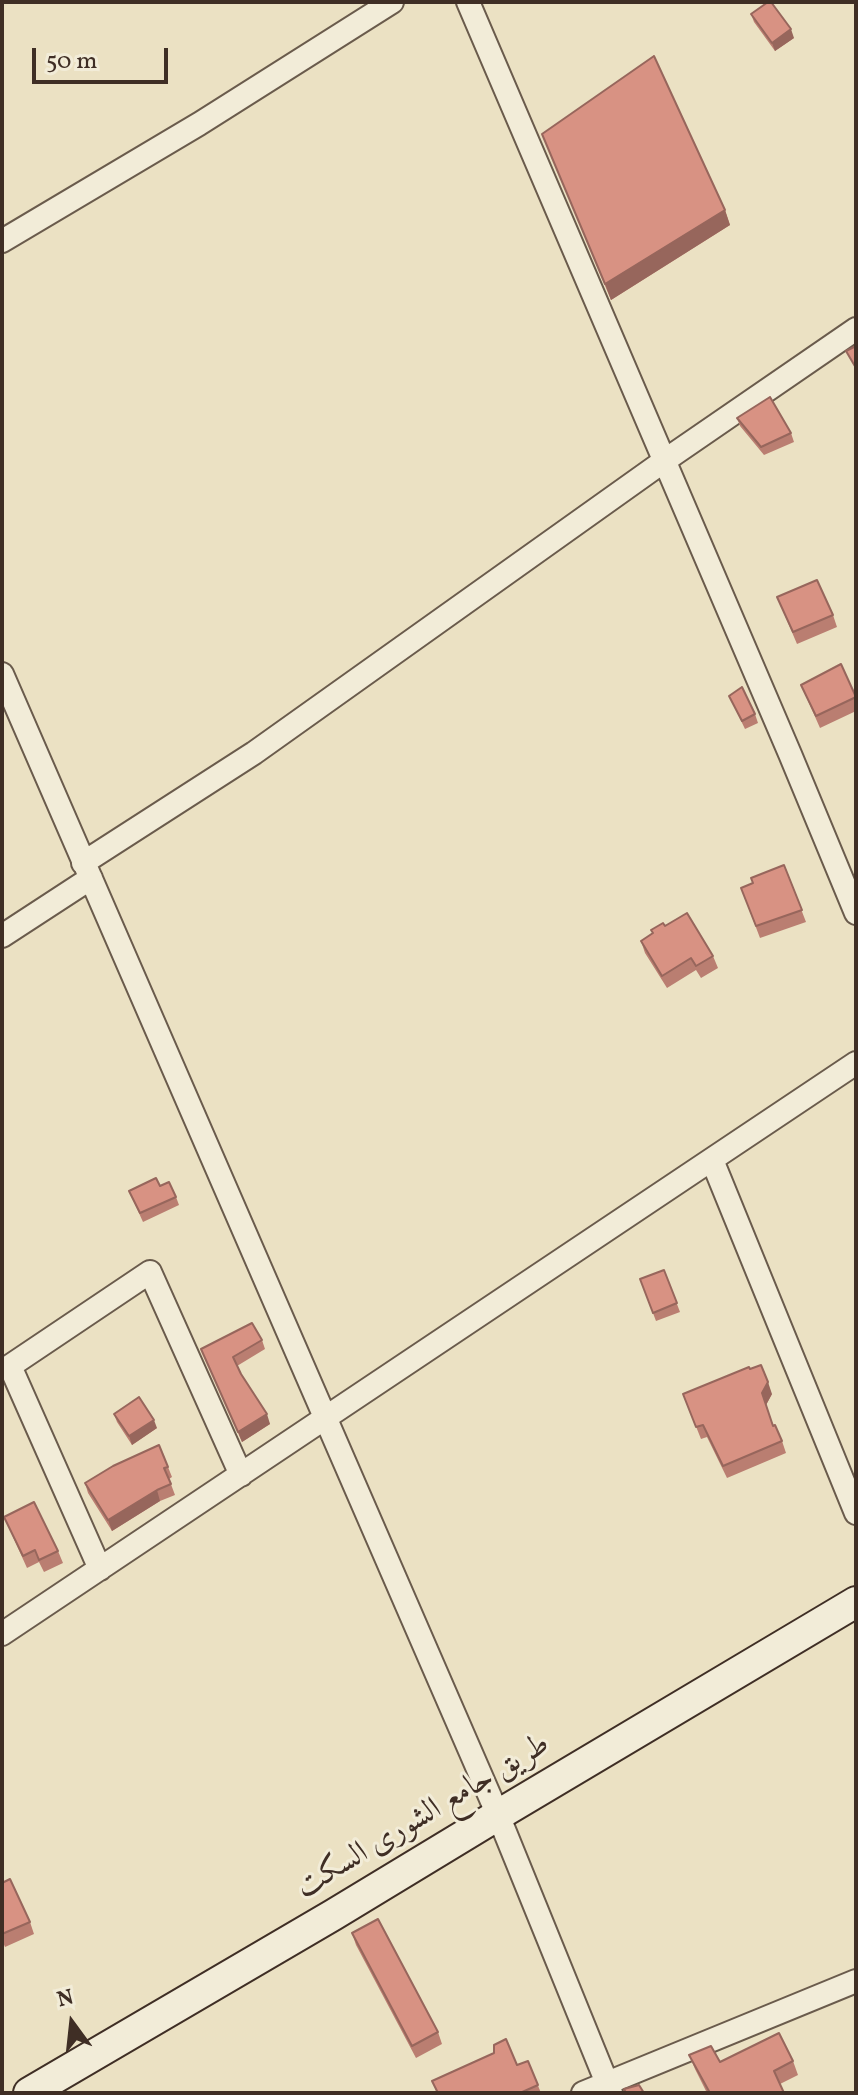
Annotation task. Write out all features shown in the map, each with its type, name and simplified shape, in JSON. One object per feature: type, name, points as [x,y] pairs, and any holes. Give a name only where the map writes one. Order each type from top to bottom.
[{"type":"main road","name":"طريق جامع الشورى السكت","points":[[29,2093],[856,1602]]},
{"type":"street","points":[[2,241],[199,124],[392,2]]},
{"type":"street","points":[[468,2],[856,913]]},
{"type":"street","points":[[2,936],[87,870],[664,461],[856,329]]},
{"type":"street","points":[[2,674],[498,1815],[609,2088]]},
{"type":"street","points":[[2,1634],[856,1063]]},
{"type":"street","points":[[712,1160],[856,1513]]},
{"type":"street","points":[[100,1569],[10,1366],[150,1272],[241,1475]]},
{"type":"street","points":[[583,2093],[609,2088],[856,1981]]},
{"type":"building","points":[[768,2],[791,29],[772,43],[751,14]]},
{"type":"building","points":[[654,56],[725,210],[605,284],[542,134]]},
{"type":"building","points":[[856,346],[856,368],[846,351]]},
{"type":"building","points":[[770,397],[791,433],[761,447],[737,418]]},
{"type":"building","points":[[817,580],[833,615],[793,632],[777,597]]},
{"type":"building","points":[[841,664],[856,697],[816,716],[801,685]]},
{"type":"building","points":[[742,687],[755,714],[742,721],[729,696]]},
{"type":"building","points":[[784,865],[802,910],[756,926],[741,888],[753,883],[751,878]]},
{"type":"building","points":[[687,913],[713,956],[696,966],[691,958],[662,976],[641,941],[653,933],[651,930]]},
{"type":"building","points":[[156,1178],[160,1186],[169,1182],[176,1197],[140,1213],[129,1191]]},
{"type":"building","points":[[664,1270],[677,1303],[653,1313],[640,1279]]},
{"type":"building","points":[[252,1323],[262,1340],[233,1357],[267,1414],[238,1432],[201,1349]]},
{"type":"building","points":[[761,1365],[768,1382],[762,1393],[773,1426],[782,1441],[723,1466],[703,1425],[696,1427],[683,1394]]},
{"type":"building","points":[[139,1397],[154,1420],[129,1436],[114,1414]]},
{"type":"building","points":[[159,1445],[171,1484],[108,1520],[85,1483]]},
{"type":"building","points":[[34,1502],[58,1551],[39,1560],[35,1550],[23,1556],[4,1517]]},
{"type":"building","points":[[10,1879],[30,1922],[2,1934],[2,1883]]},
{"type":"building","points":[[378,1919],[438,2032],[412,2046],[352,1933]]},
{"type":"building","points":[[779,2033],[793,2061],[774,2071],[784,2093],[710,2093],[689,2055],[711,2046],[720,2062]]},
{"type":"building","points":[[506,2039],[517,2065],[528,2061],[538,2085],[520,2093],[438,2093],[432,2081],[494,2053],[494,2045]]},
{"type":"building","points":[[639,2085],[644,2093],[626,2093],[624,2089]]}]
